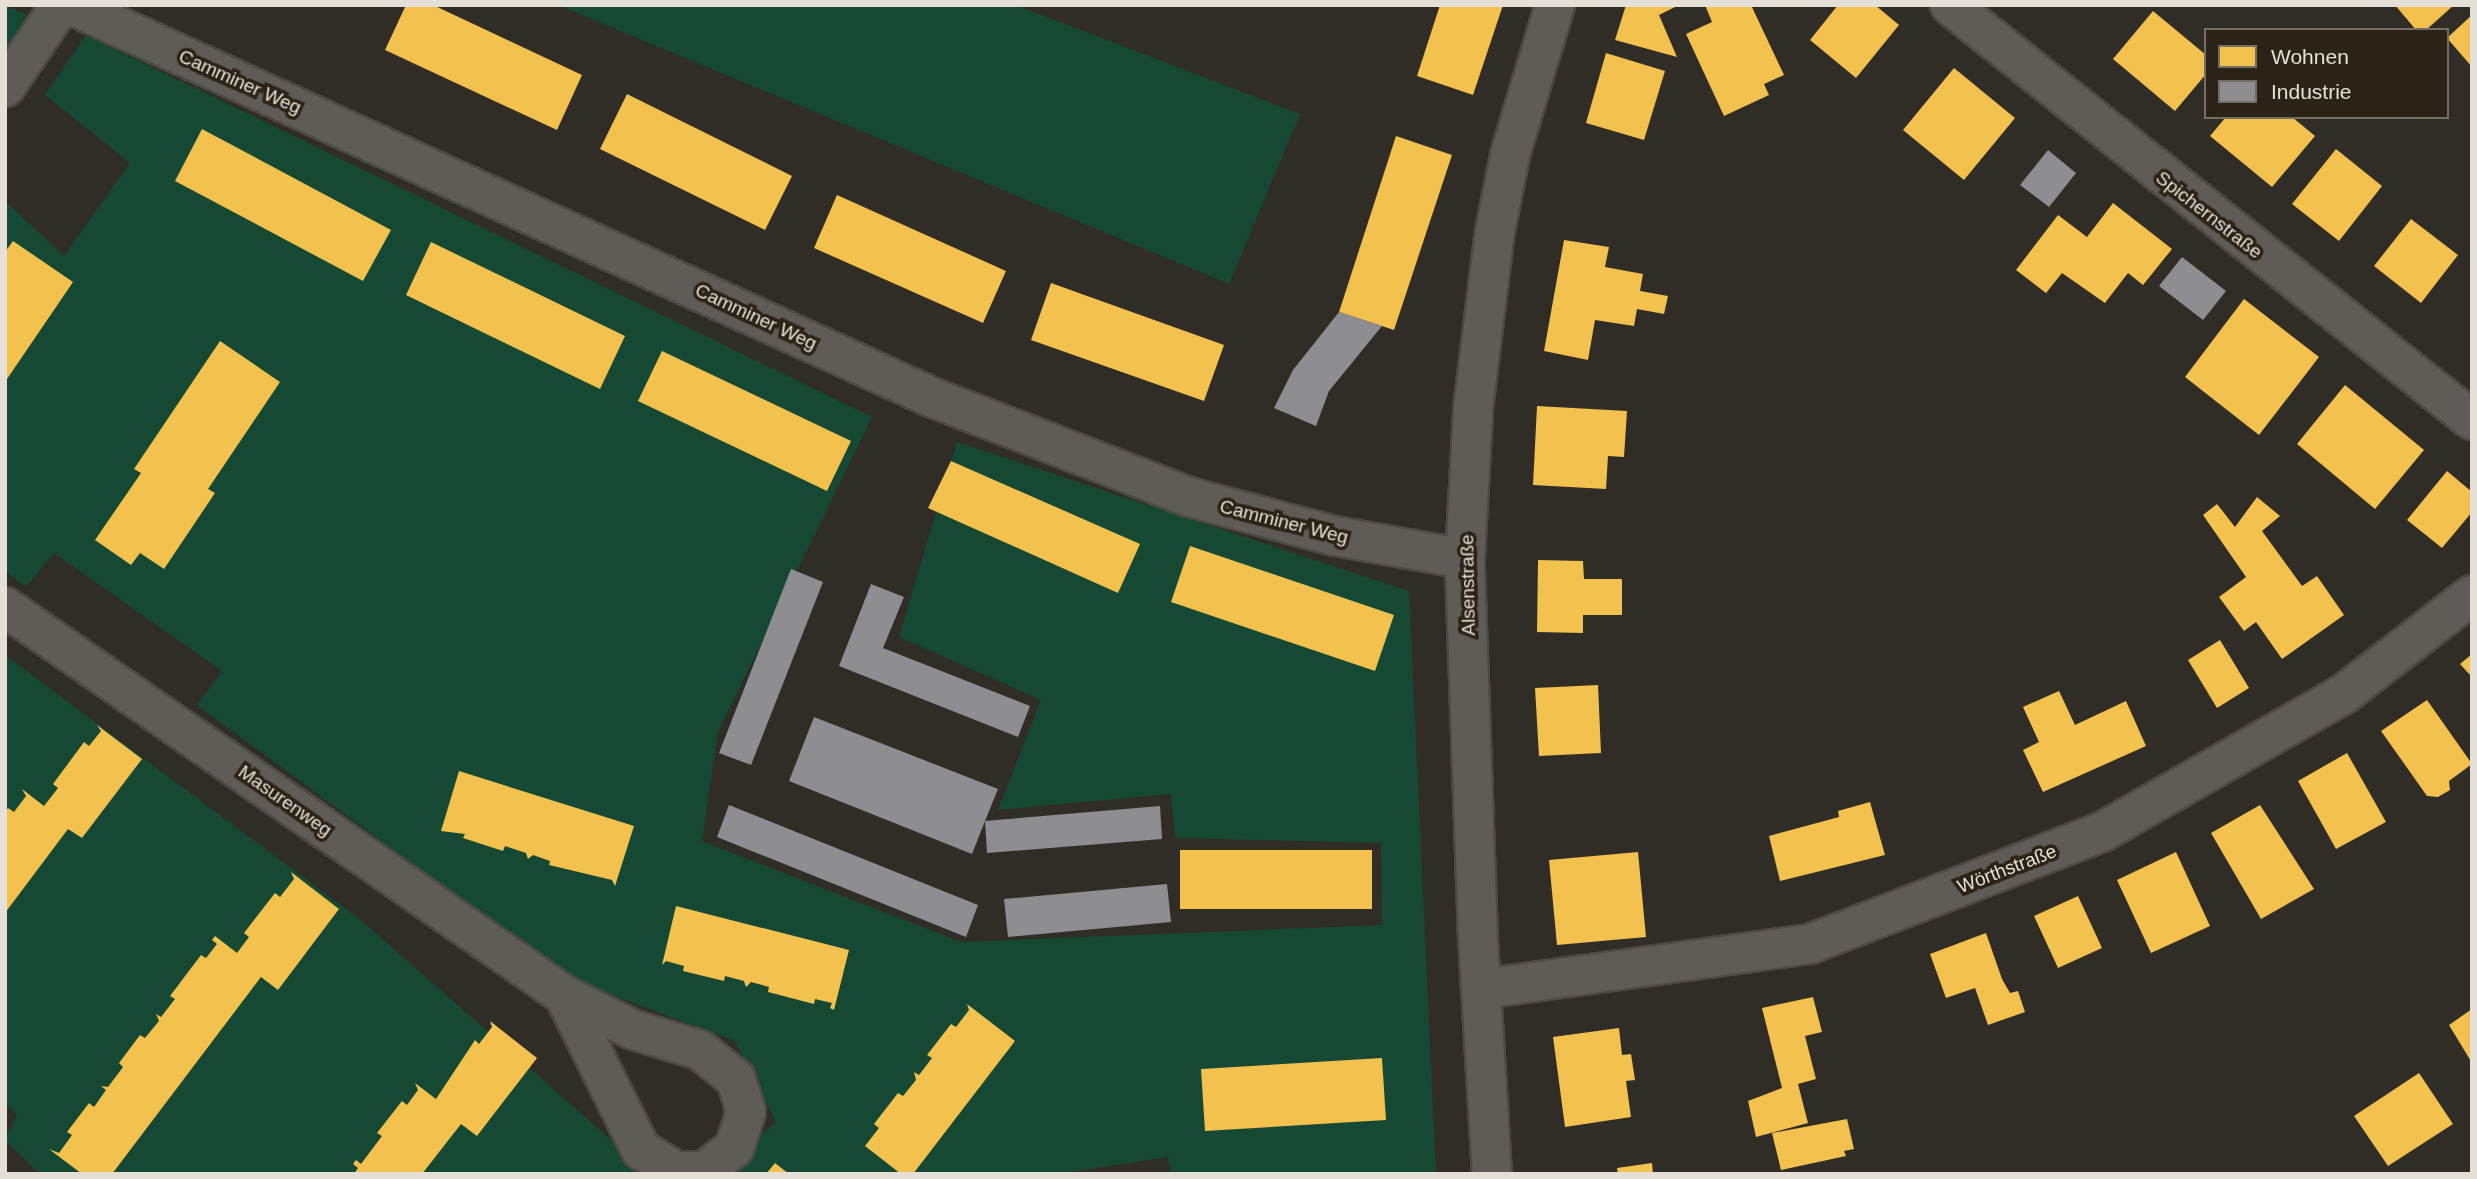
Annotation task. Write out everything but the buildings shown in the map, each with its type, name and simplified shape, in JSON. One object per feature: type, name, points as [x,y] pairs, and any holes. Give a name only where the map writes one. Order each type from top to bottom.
[{"type":"street","points":[[5,87],[61,5]]},
{"type":"street","name":"Camminer Weg","points":[[71,5],[944,402],[1189,498],[1335,536],[1465,559]]},
{"type":"street","name":"Alsenstraße","points":[[1492,1174],[1481,989],[1465,559],[1473,409],[1495,231],[1510,155],[1555,5]]},
{"type":"street","name":"Spichernstraße","points":[[1950,5],[2472,421]]},
{"type":"street","name":"Wörthstraße","points":[[1481,989],[1810,944],[2102,832],[2344,694],[2472,595]]},
{"type":"street","name":"Masurenweg","points":[[5,607],[565,995],[634,1030],[700,1049],[736,1079],[746,1112],[734,1148],[705,1171],[676,1171],[641,1150],[565,995]]},
{"type":"green space","points":[[5,5],[27,15],[5,51]]},
{"type":"green space","points":[[558,5],[1016,5],[1300,114],[1229,284]]},
{"type":"green space","points":[[86,35],[872,417],[718,732],[702,841],[961,942],[1382,925],[1381,843],[1175,838],[1171,794],[998,810],[1041,700],[899,637],[957,442],[1409,591],[1436,1174],[1171,1174],[1168,1157],[1058,1174],[715,1174],[776,1122],[735,1041],[568,979],[197,705],[222,671],[54,553],[26,587],[5,571],[5,201],[64,256],[130,163],[45,95]]},
{"type":"green space","points":[[5,655],[362,921],[626,1153],[655,1174],[40,1174],[5,1140],[17,1114],[5,1104]]}]
